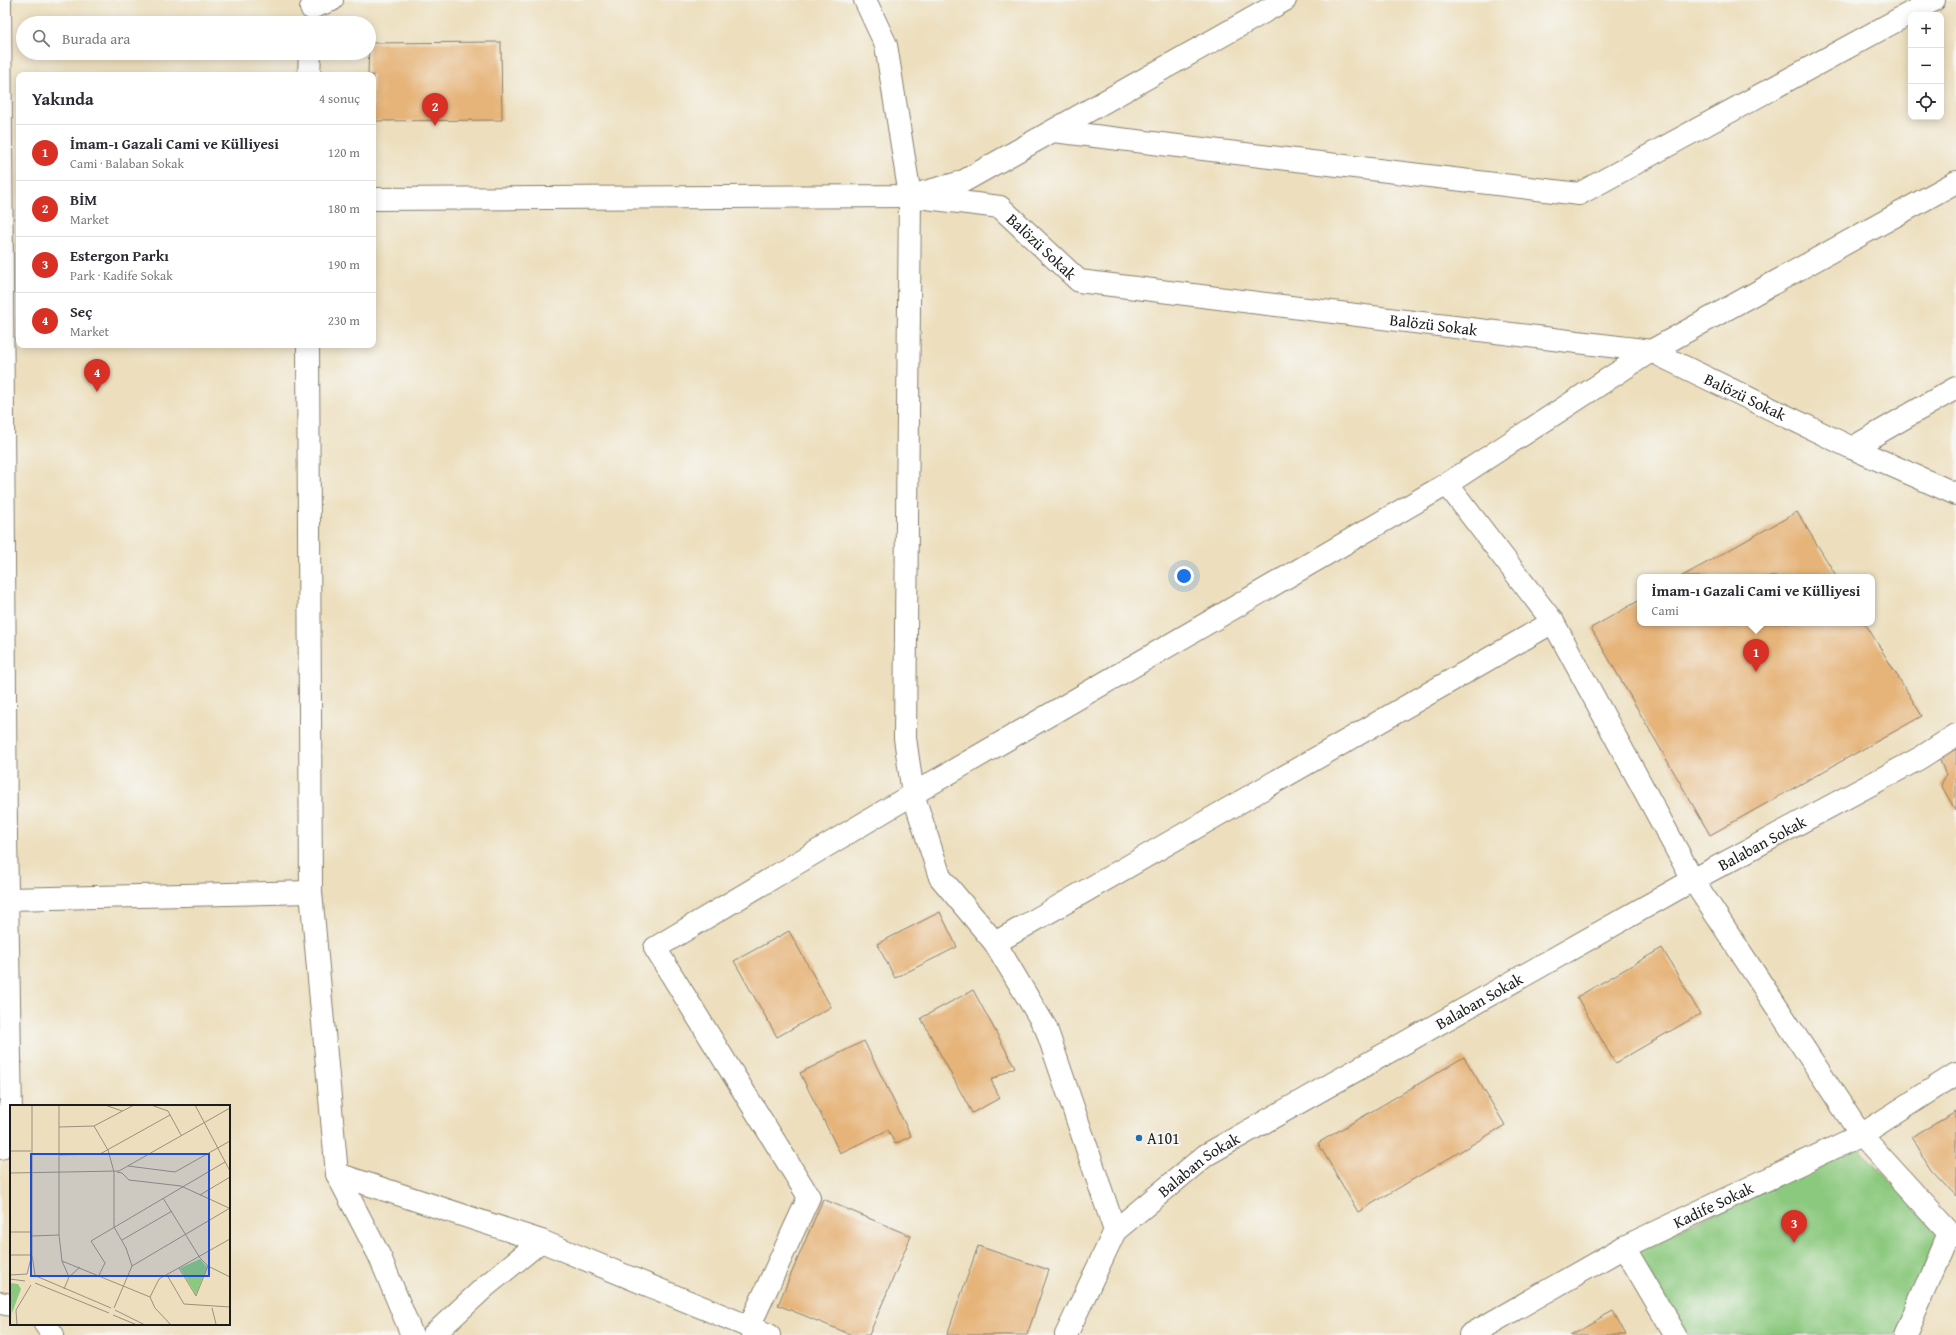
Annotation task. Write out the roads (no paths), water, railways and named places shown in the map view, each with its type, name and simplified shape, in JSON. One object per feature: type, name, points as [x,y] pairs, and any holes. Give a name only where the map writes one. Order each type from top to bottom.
[{"type":"street","points":[[0,0],[7,214],[4,853],[8,899],[7,1110],[0,1148]]},
{"type":"street","points":[[310,10],[332,0]]},
{"type":"street","points":[[865,0],[886,45],[910,196],[905,738],[912,794],[940,877],[995,943],[1046,1028],[1115,1231]]},
{"type":"street","points":[[376,199],[910,196],[962,182],[1285,0]]},
{"type":"street","points":[[1053,131],[1579,194],[1934,0]]},
{"type":"street","points":[[309,72],[310,60]]},
{"type":"street","points":[[748,1327],[809,1197],[655,948],[912,794],[1447,484],[1650,351],[1956,182]]},
{"type":"street","name":"Balözü Sokak","points":[[910,196],[1000,207],[1079,281],[1650,351],[1852,448],[1956,494]]},
{"type":"street","points":[[308,348],[311,892],[337,1174],[380,1257],[412,1335]]},
{"type":"street","points":[[1852,448],[1956,388]]},
{"type":"street","points":[[1447,484],[1553,622],[1693,880],[1861,1135],[1952,1234],[1905,1335]]},
{"type":"street","points":[[995,943],[1553,622]]},
{"type":"street","name":"Balaban Sokak","points":[[1066,1335],[1115,1231],[1206,1156],[1693,880],[1920,758],[1956,735]]},
{"type":"street","points":[[8,899],[311,892]]},
{"type":"street","name":"Kadife Sokak","points":[[1470,1335],[1497,1328],[1624,1247],[1861,1135],[1956,1074]]},
{"type":"street","points":[[337,1174],[541,1241],[769,1335]]},
{"type":"street","points":[[433,1335],[486,1286],[541,1241]]},
{"type":"street","points":[[1624,1247],[1676,1335]]},
{"type":"street","points":[[0,1303],[10,1305]]},
{"type":"street","points":[[46,1325],[53,1335]]},
{"type":"place","name":"BİM","points":[[435,126]]},
{"type":"place","name":"Seç","points":[[97,392]]},
{"type":"place","name":"İmam-ı Gazali Cami ve Külliyesi","points":[[1756,672]]},
{"type":"place","name":"A101","points":[[1139,1138]]},
{"type":"place","name":"Estergon Parkı","points":[[1794,1243]]}]
